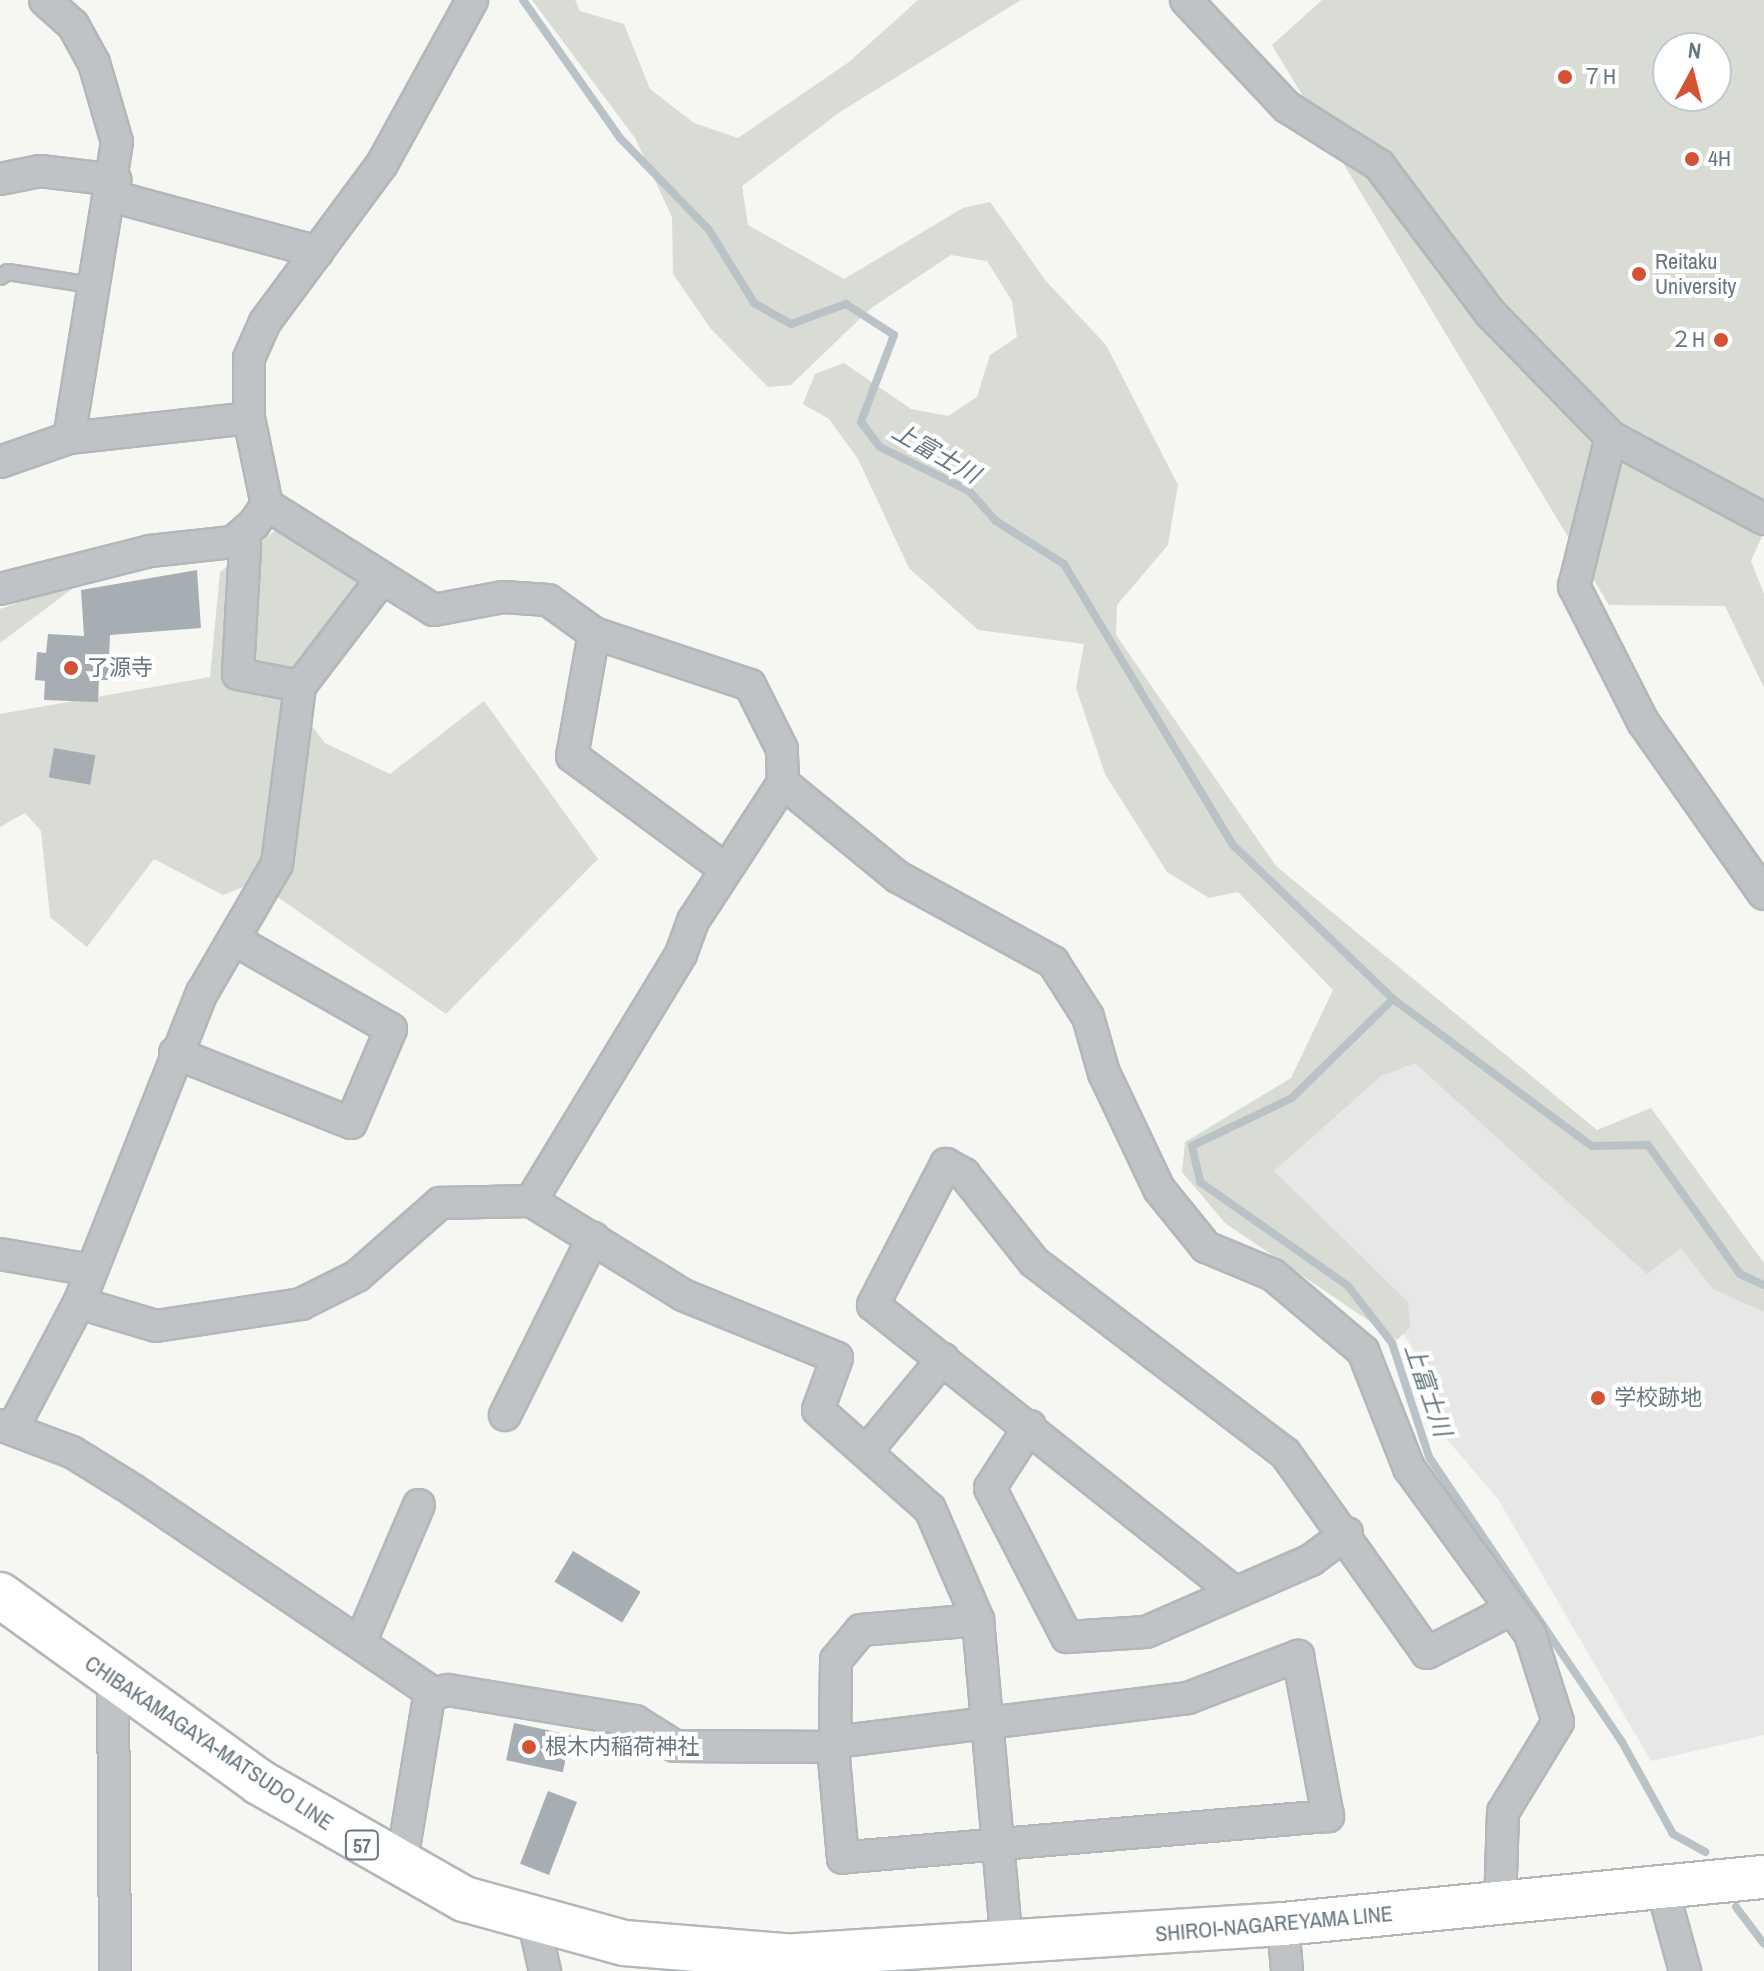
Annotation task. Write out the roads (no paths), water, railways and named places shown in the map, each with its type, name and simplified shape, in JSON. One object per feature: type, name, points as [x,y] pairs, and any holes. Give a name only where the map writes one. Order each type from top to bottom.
[{"type":"main road","name":"CHIBAKAMAGAYA-MATSUDO LINE","points":[[0,1595],[259,1782],[401,1867],[534,1923],[694,1953],[782,1964]]},
{"type":"main road","name":"SHIROI-NAGAREYAMA LINE","points":[[782,1964],[1500,1906],[1663,1891],[1764,1877]]},
{"type":"street","points":[[45,0],[73,25],[110,101],[113,188],[91,285],[69,438]]},
{"type":"street","points":[[472,0],[382,164],[265,322],[249,358],[249,418],[267,505],[381,580],[434,610],[503,597],[548,600],[594,633],[750,685],[782,749],[783,783],[725,869],[531,1201]]},
{"type":"street","points":[[1186,0],[1287,107],[1379,165],[1490,313],[1611,437],[1764,519]]},
{"type":"street","points":[[0,179],[40,171],[113,188],[318,252]]},
{"type":"street","points":[[0,462],[69,438],[249,418]]},
{"type":"street","points":[[1611,437],[1574,586],[1643,722],[1764,894]]},
{"type":"street","points":[[0,589],[239,537],[267,505]]},
{"type":"street","points":[[239,537],[245,547],[238,674],[300,686]]},
{"type":"street","points":[[381,580],[300,686],[277,864],[175,1053],[79,1303],[6,1427],[121,1482],[360,1643],[430,1695]]},
{"type":"street","points":[[594,633],[572,756],[725,869]]},
{"type":"street","points":[[783,783],[898,877],[1053,962],[1088,1017],[1104,1073],[1159,1189],[1206,1247],[1273,1275],[1349,1332],[1409,1468],[1541,1657],[1558,1722],[1503,1812],[1500,1906]]},
{"type":"street","points":[[175,1053],[351,1123],[391,1029],[236,941]]},
{"type":"street","points":[[1234,1592],[1030,1426],[873,1305],[946,1164],[964,1174],[1034,1262],[1285,1453],[1347,1533],[1427,1653],[1510,1610]]},
{"type":"street","points":[[79,1303],[156,1326],[301,1304],[357,1276],[440,1203],[531,1201],[683,1295],[837,1358],[818,1410],[930,1509],[978,1620],[991,1726],[1007,1945]]},
{"type":"street","points":[[505,1415],[593,1238]]},
{"type":"street","points":[[0,1254],[91,1270]]},
{"type":"street","points":[[866,1452],[943,1359]]},
{"type":"street","points":[[1030,1426],[990,1488],[1067,1637],[1146,1632],[1311,1560],[1347,1533]]},
{"type":"street","points":[[360,1643],[419,1505]]},
{"type":"street","points":[[430,1695],[448,1690],[635,1721],[675,1746],[835,1744],[1188,1698],[1298,1656],[1328,1816],[843,1858],[835,1744],[836,1660],[861,1630],[978,1620]]},
{"type":"street","points":[[113,1679],[115,1971]]},
{"type":"street","points":[[401,1867],[430,1695]]},
{"type":"street","points":[[1663,1891],[1685,1971]]},
{"type":"street","points":[[534,1923],[545,1971]]},
{"type":"street","points":[[1283,1924],[1287,1971]]},
{"type":"lane","points":[[0,277],[8,272],[91,285]]},
{"type":"waterway","name":"上富士川","points":[[523,0],[620,138],[709,230],[754,303],[791,324],[846,304],[894,335],[861,422],[880,447],[969,491],[996,521],[1064,564],[1233,845],[1393,999],[1292,1098],[1192,1146],[1200,1182],[1348,1286],[1392,1343],[1429,1457],[1622,1742],[1673,1834],[1705,1852]]},
{"type":"waterway","name":"上富士川","points":[[1393,999],[1592,1146],[1648,1145],[1740,1274],[1764,1285]]},
{"type":"waterway","name":"上富士川","points":[[1736,1907],[1764,1944]]},
{"type":"place","name":"７H","points":[[1565,77]]},
{"type":"place","name":"4H","points":[[1692,159]]},
{"type":"place","name":"Reitaku University","points":[[1639,274]]},
{"type":"place","name":"２H","points":[[1721,340]]},
{"type":"place","name":"了源寺","points":[[71,668]]},
{"type":"place","name":"学校跡地","points":[[1598,1398]]},
{"type":"place","name":"根木内稲荷神社","points":[[529,1747]]}]
